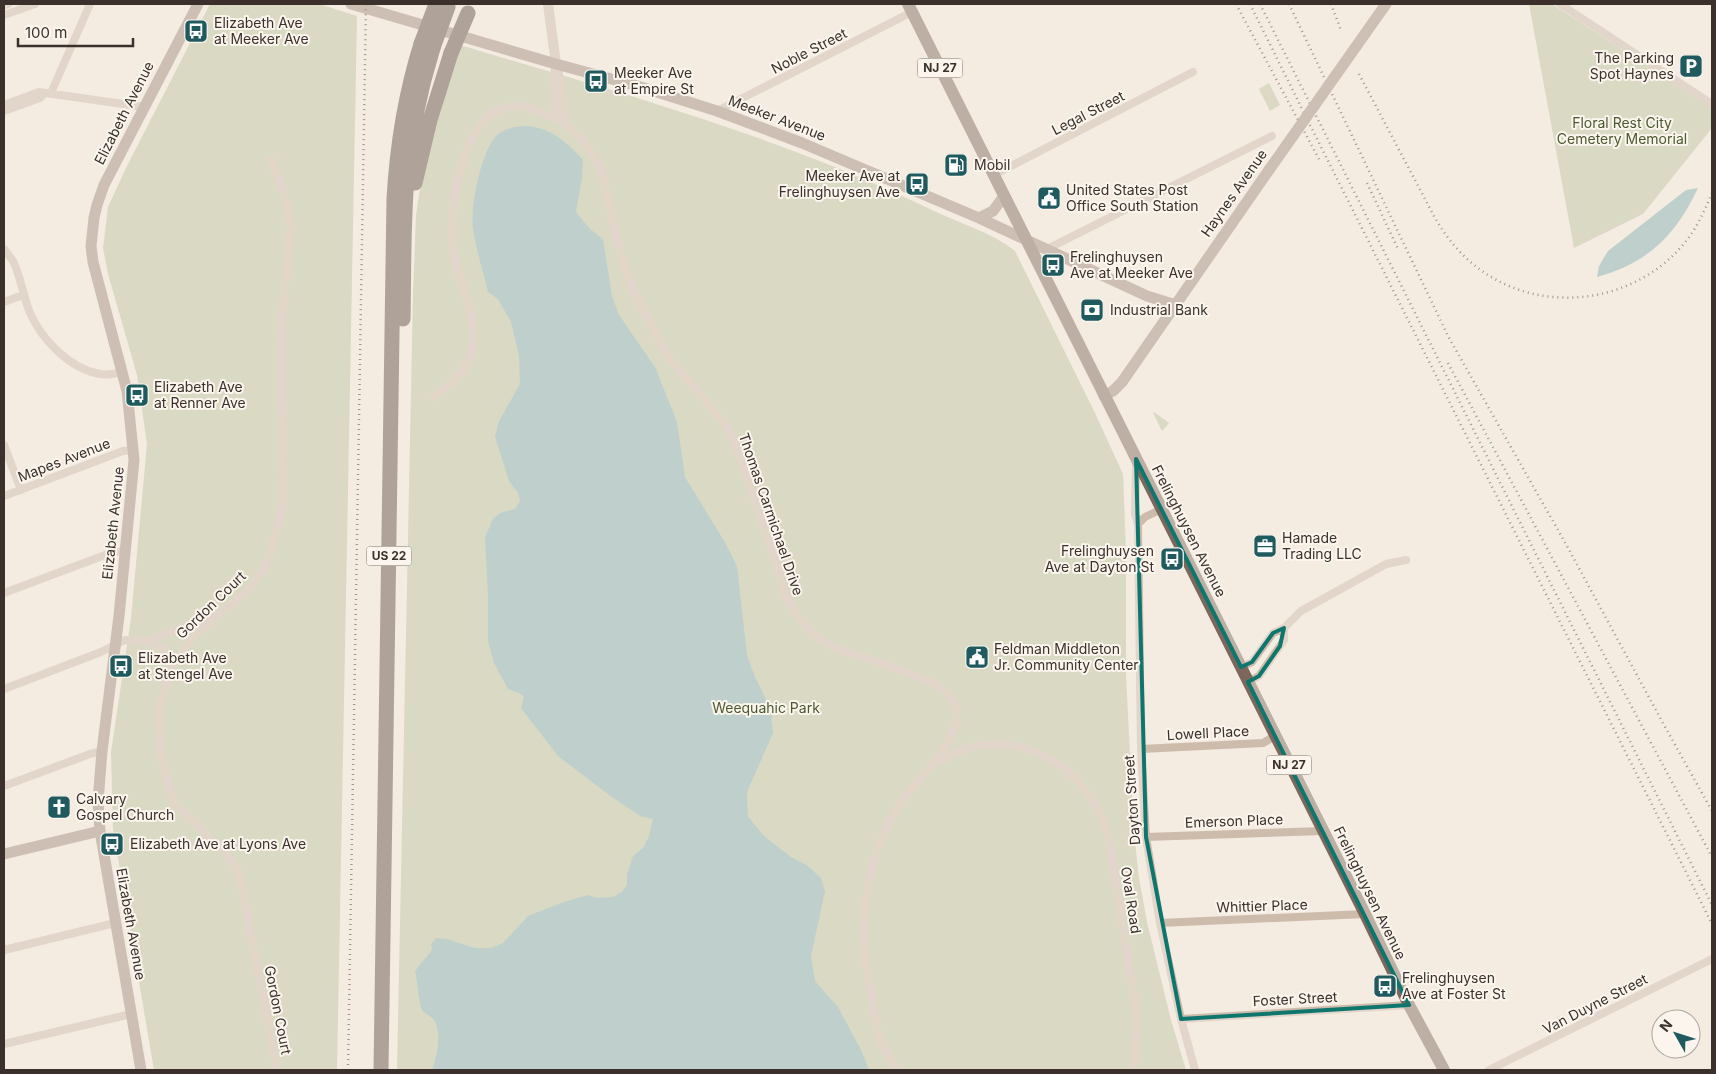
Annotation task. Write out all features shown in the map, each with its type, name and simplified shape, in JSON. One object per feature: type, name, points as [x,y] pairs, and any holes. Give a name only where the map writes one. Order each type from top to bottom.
[{"type":"highway","points":[[422,44],[425,4]]},
{"type":"highway","name":"US 22","points":[[380,1070],[394,199],[406,77],[442,5]]},
{"type":"highway","points":[[404,271],[410,212],[418,166],[436,97],[451,53],[470,8]]},
{"type":"highway","name":"US 22","points":[[390,1070],[406,193],[411,144],[419,98],[422,44]]},
{"type":"main road","name":"Elizabeth Avenue","points":[[141,1070],[100,832],[98,802],[102,751],[126,551],[134,450],[128,391],[96,276],[92,250],[92,231],[96,205],[104,185],[198,4]]},
{"type":"main road","name":"Meeker Avenue","points":[[351,4],[642,87],[717,111],[802,143],[979,218],[1147,296],[1176,305]]},
{"type":"main road","name":"Haynes Avenue","points":[[1104,396],[1113,391],[1122,382],[1199,269],[1386,4]]},
{"type":"main road","name":"Frelinghuysen Avenue","points":[[910,8],[1409,1005],[1444,1070]]},
{"type":"main road","points":[[979,218],[994,211],[1004,196]]},
{"type":"main road","points":[[4,854],[100,832]]},
{"type":"street","points":[[8,4],[4,5],[5,14],[35,4]]},
{"type":"street","points":[[4,111],[47,94],[90,4]]},
{"type":"street","points":[[548,4],[556,64],[561,81],[565,124]]},
{"type":"street","points":[[1560,4],[1712,104]]},
{"type":"street","name":"Noble Street","points":[[717,111],[910,8]]},
{"type":"street","points":[[556,64],[554,80],[558,119]]},
{"type":"street","name":"Legal Street","points":[[994,175],[1193,72]]},
{"type":"street","points":[[4,105],[39,92],[144,107]]},
{"type":"street","name":"Thomas Carmichael Drive","points":[[433,398],[462,373],[472,350],[474,327],[453,250],[452,228],[453,204],[458,179],[471,139],[487,119],[503,108],[519,106],[558,119],[580,136],[601,170],[623,263],[634,292],[666,354],[726,426],[736,446],[778,569],[782,586],[796,614],[817,637],[835,647],[938,685],[945,690],[955,706],[957,714],[948,740],[932,764],[911,789],[890,821],[874,862],[866,906],[864,955],[877,1027],[882,1044],[898,1070]]},
{"type":"street","points":[[1034,256],[1272,136]]},
{"type":"street","name":"Gordon Court","points":[[271,159],[283,190],[290,225],[282,314],[283,505],[271,551],[263,570],[249,589],[196,633],[176,659],[165,686],[159,709],[160,752],[173,802],[227,855],[239,873],[277,1070]]},
{"type":"street","points":[[4,249],[13,262],[23,295],[34,321],[45,338],[60,353],[93,372],[102,375],[123,372]]},
{"type":"street","points":[[4,302],[23,295]]},
{"type":"street","points":[[4,445],[21,490]]},
{"type":"street","name":"Mapes Avenue","points":[[4,496],[122,451],[134,450]]},
{"type":"street","name":"Dayton Street","points":[[1136,459],[1135,514],[1138,524],[1141,749],[1146,837],[1160,923],[1181,1019],[1195,1070]]},
{"type":"street","points":[[1138,524],[1145,517],[1162,509]]},
{"type":"street","points":[[4,593],[114,552],[126,551]]},
{"type":"street","points":[[1240,668],[1252,662],[1273,633],[1284,628],[1301,611],[1386,564],[1406,560]]},
{"type":"street","points":[[4,689],[101,652],[125,640],[147,641],[217,614]]},
{"type":"street","points":[[1248,682],[1259,676],[1284,640],[1284,628]]},
{"type":"street","points":[[147,641],[169,652],[176,659]]},
{"type":"street","name":"Lowell Place","points":[[1141,749],[1262,743],[1275,736]]},
{"type":"street","name":"Oval Road","points":[[932,764],[974,747],[992,745],[1018,748],[1041,755],[1062,767],[1081,783],[1095,803],[1106,825],[1109,840],[1134,998],[1137,1022],[1134,1070]]},
{"type":"street","points":[[4,786],[102,751]]},
{"type":"street","name":"Emerson Place","points":[[1146,837],[1323,831]]},
{"type":"street","name":"Whittier Place","points":[[1160,923],[1365,914]]},
{"type":"street","points":[[4,950],[115,924]]},
{"type":"street","name":"Van Duyne Street","points":[[1489,1070],[1712,959]]},
{"type":"street","name":"Foster Street","points":[[1181,1019],[1409,1005]]},
{"type":"street","points":[[4,1044],[131,1014]]},
{"type":"highlighted area","points":[[1136,459],[1241,667],[1252,662],[1273,633],[1284,628],[1280,646],[1259,676],[1248,682],[1409,1005],[1181,1019],[1146,837]]},
{"type":"green space","points":[[210,4],[319,4],[357,16],[337,1070],[154,1070],[113,829],[111,752],[131,618],[147,444],[137,375],[108,274],[103,248],[108,207]]},
{"type":"green space","name":"Floral Rest City Cemetery Memorial","points":[[1529,4],[1552,4],[1712,108],[1712,128],[1643,214],[1574,248]]},
{"type":"green space","name":"Weequahic Park","points":[[460,45],[640,99],[760,139],[877,185],[997,239],[1015,251],[1123,474],[1126,551],[1126,675],[1134,833],[1139,878],[1147,922],[1171,1020],[1186,1070],[397,1070],[416,215],[423,168]]},
{"type":"green space","points":[[1269,83],[1280,105],[1270,111],[1259,89]]},
{"type":"green space","points":[[1153,413],[1169,423],[1162,431]]},
{"type":"water","points":[[523,126],[549,132],[563,141],[583,160],[576,212],[590,229],[603,239],[612,296],[619,315],[655,367],[677,422],[685,477],[726,544],[737,566],[747,655],[771,714],[773,733],[747,792],[748,816],[763,835],[791,857],[808,866],[821,878],[825,891],[811,956],[815,981],[838,1007],[861,1050],[869,1070],[432,1070],[436,1059],[438,1031],[434,1020],[422,1010],[415,971],[432,950],[431,944],[436,938],[447,939],[475,948],[491,948],[503,943],[528,916],[587,895],[598,898],[612,897],[622,892],[627,885],[627,874],[633,856],[643,848],[649,836],[653,819],[640,816],[558,756],[521,708],[524,697],[508,689],[494,663],[488,641],[485,537],[493,519],[500,513],[515,509],[520,501],[518,493],[509,481],[495,437],[499,421],[520,384],[519,356],[511,322],[498,299],[488,292],[474,237],[473,207],[482,165],[486,152],[492,142],[504,130]]},
{"type":"water","points":[[1698,188],[1680,220],[1658,245],[1631,264],[1597,277],[1599,266],[1608,251],[1686,190]]},
{"type":"railway","points":[[348,1070],[366,4]]},
{"type":"railway","points":[[1236,4],[1320,161]]},
{"type":"railway","points":[[1250,4],[1712,924]]},
{"type":"railway","points":[[1260,4],[1712,905]]},
{"type":"railway","points":[[1289,4],[1448,336],[1567,546],[1712,811]]},
{"type":"railway","points":[[1331,4],[1341,30]]},
{"type":"railway","points":[[1359,74],[1435,218],[1447,237],[1473,264],[1498,281],[1525,292],[1553,297],[1581,297],[1609,292],[1636,281],[1661,266],[1682,246],[1696,227],[1712,193]]},
{"type":"railway","points":[[1367,183],[1398,249]]},
{"type":"railway","points":[[1448,363],[1712,857]]},
{"type":"place","name":"Elizabeth Ave at Meeker Ave","points":[[196,31]]},
{"type":"place","name":"The Parking Spot Haynes","points":[[1691,66]]},
{"type":"place","name":"Meeker Ave at Empire St","points":[[596,81]]},
{"type":"place","name":"Mobil","points":[[956,165]]},
{"type":"place","name":"Meeker Ave at Frelinghuysen Ave","points":[[917,184]]},
{"type":"place","name":"United States Post Office South Station","points":[[1049,198]]},
{"type":"place","name":"Frelinghuysen Ave at Meeker Ave","points":[[1053,265]]},
{"type":"place","name":"Industrial Bank","points":[[1092,310]]},
{"type":"place","name":"Elizabeth Ave at Renner Ave","points":[[137,395]]},
{"type":"place","name":"Hamade Trading LLC","points":[[1265,546]]},
{"type":"place","name":"Frelinghuysen Ave at Dayton St","points":[[1172,559]]},
{"type":"place","name":"Feldman Middleton Jr. Community Center","points":[[977,657]]},
{"type":"place","name":"Elizabeth Ave at Stengel Ave","points":[[121,666]]},
{"type":"place","name":"Calvary Gospel Church","points":[[59,807]]},
{"type":"place","name":"Elizabeth Ave at Lyons Ave","points":[[112,844]]},
{"type":"place","name":"Frelinghuysen Ave at Foster St","points":[[1385,986]]}]
